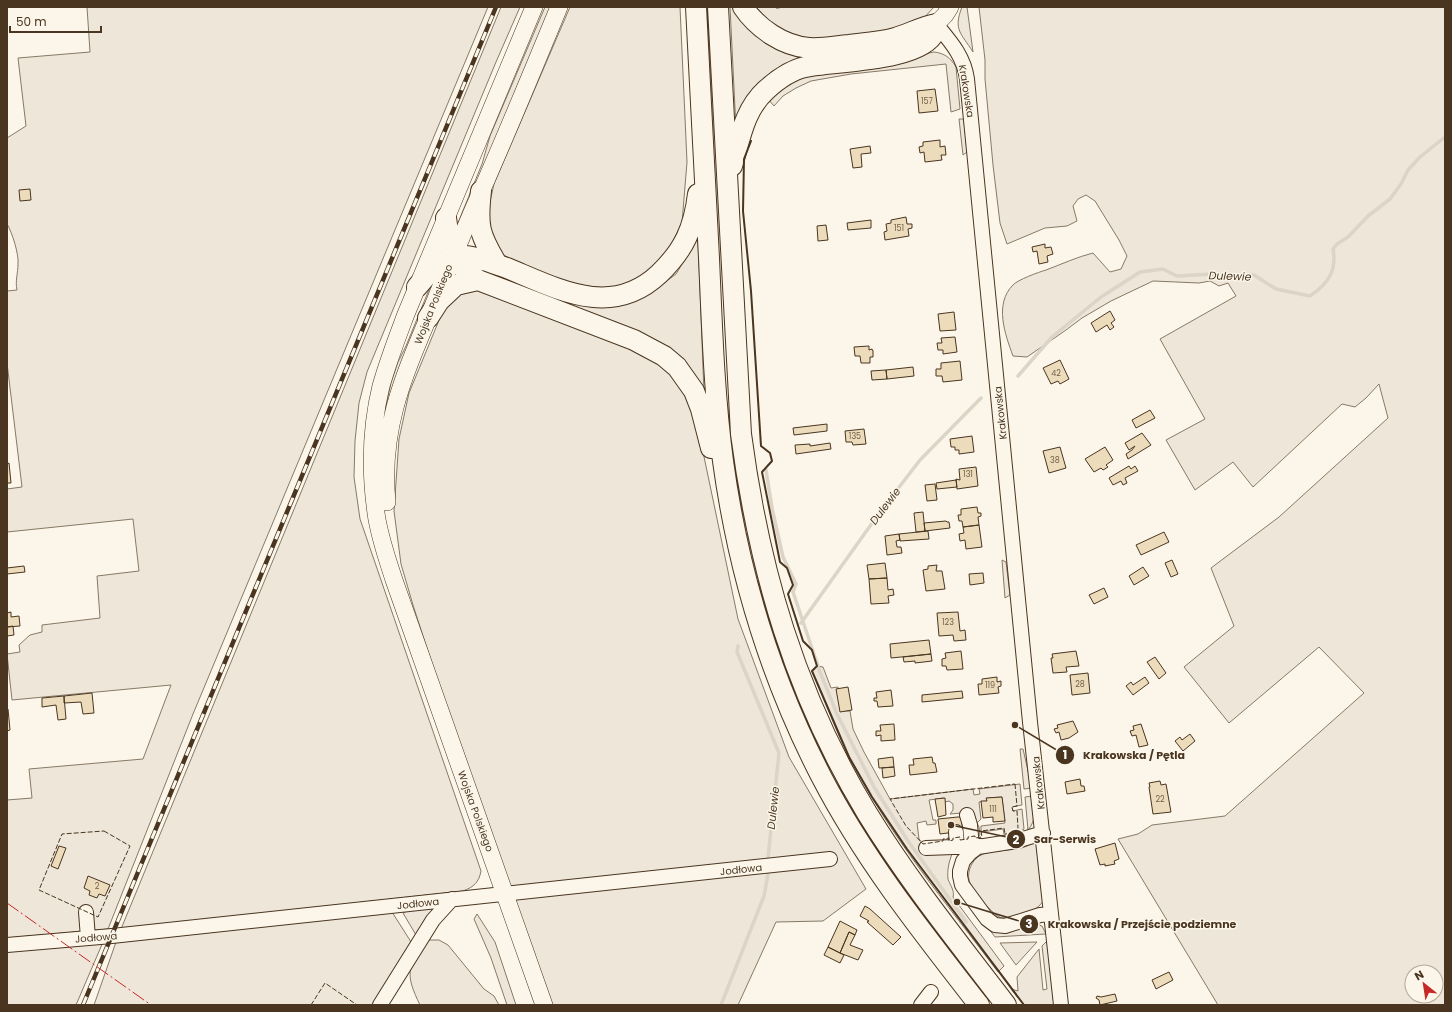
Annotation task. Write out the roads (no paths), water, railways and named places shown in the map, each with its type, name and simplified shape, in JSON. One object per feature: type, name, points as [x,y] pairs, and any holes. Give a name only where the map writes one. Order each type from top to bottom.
[{"type":"highway","points":[[696,7],[718,417],[729,504],[744,573],[762,636],[777,679],[820,774],[860,843],[883,878],[979,1005]]},
{"type":"highway","points":[[718,7],[741,434],[752,503],[771,591],[803,684],[823,730],[864,808],[891,851],[923,896],[1006,1005]]},
{"type":"highway","points":[[727,184],[746,117],[758,99],[773,84],[791,73],[806,67],[885,57],[918,47],[930,39],[935,32],[936,24],[926,26],[904,36],[878,42],[810,48],[793,44],[776,37],[760,26],[744,7]]},
{"type":"highway","points":[[417,287],[434,267],[445,260],[466,256],[497,264],[566,292],[582,296],[597,298],[608,297],[638,289],[667,267],[687,238],[695,213],[703,148]]},
{"type":"highway","points":[[481,191],[478,217],[480,229],[484,242],[497,264]]},
{"type":"highway","points":[[446,218],[452,259],[478,280],[645,344],[671,361],[687,379],[697,399],[729,504]]},
{"type":"highway","points":[[428,318],[439,301],[456,285],[478,280]]},
{"type":"main road","name":"Wojska Polskiego","points":[[534,7],[391,353],[381,387],[374,428],[372,460],[376,514],[381,541],[544,1005]]},
{"type":"main road","name":"Wojska Polskiego","points":[[407,616],[390,536],[385,482],[388,439],[397,396],[452,259],[560,7]]},
{"type":"main road","points":[[936,24],[945,15],[950,7]]},
{"type":"street","name":"Krakowska","points":[[936,24],[959,54],[964,64],[967,79],[1030,722],[1061,1005]]},
{"type":"street","points":[[967,815],[978,846]]},
{"type":"street","points":[[926,848],[951,840],[978,846],[1016,841],[1043,833]]},
{"type":"street","points":[[978,846],[966,857],[961,866],[960,876],[962,885],[987,919],[995,925],[1002,927],[1040,915],[1051,914]]},
{"type":"street","name":"Jodłowa","points":[[7,945],[88,938],[830,859]]},
{"type":"street","points":[[380,1005],[433,920],[452,899]]},
{"type":"street","points":[[86,912],[88,938]]},
{"type":"street","points":[[921,1005],[931,992]]},
{"type":"waterway","name":"Dulewie","points":[[1018,376],[1052,337],[1101,297],[1140,272],[1163,269],[1177,276],[1213,274],[1254,275],[1276,289],[1310,296],[1322,287],[1330,276],[1334,264],[1333,249],[1337,244],[1348,237],[1368,216],[1390,199],[1401,184],[1408,170],[1420,157],[1445,137]]},
{"type":"waterway","name":"Dulewie","points":[[801,623],[880,512],[920,460],[981,398]]},
{"type":"waterway","points":[[766,470],[772,508],[783,557],[796,584],[793,592],[820,672],[837,714],[874,787],[908,841],[966,922]]},
{"type":"waterway","name":"Dulewie","points":[[738,646],[737,652],[779,753],[768,858]]},
{"type":"waterway","name":"Dulewie","points":[[721,1005],[764,896],[768,874]]},
{"type":"railway","points":[[83,1005],[496,7]]},
{"type":"place","name":"Krakowska / Pętla","points":[[1015,725]]},
{"type":"place","name":"Sar-Serwis","points":[[951,825]]},
{"type":"place","name":"Krakowska / Przejście podziemne","points":[[957,902]]}]
